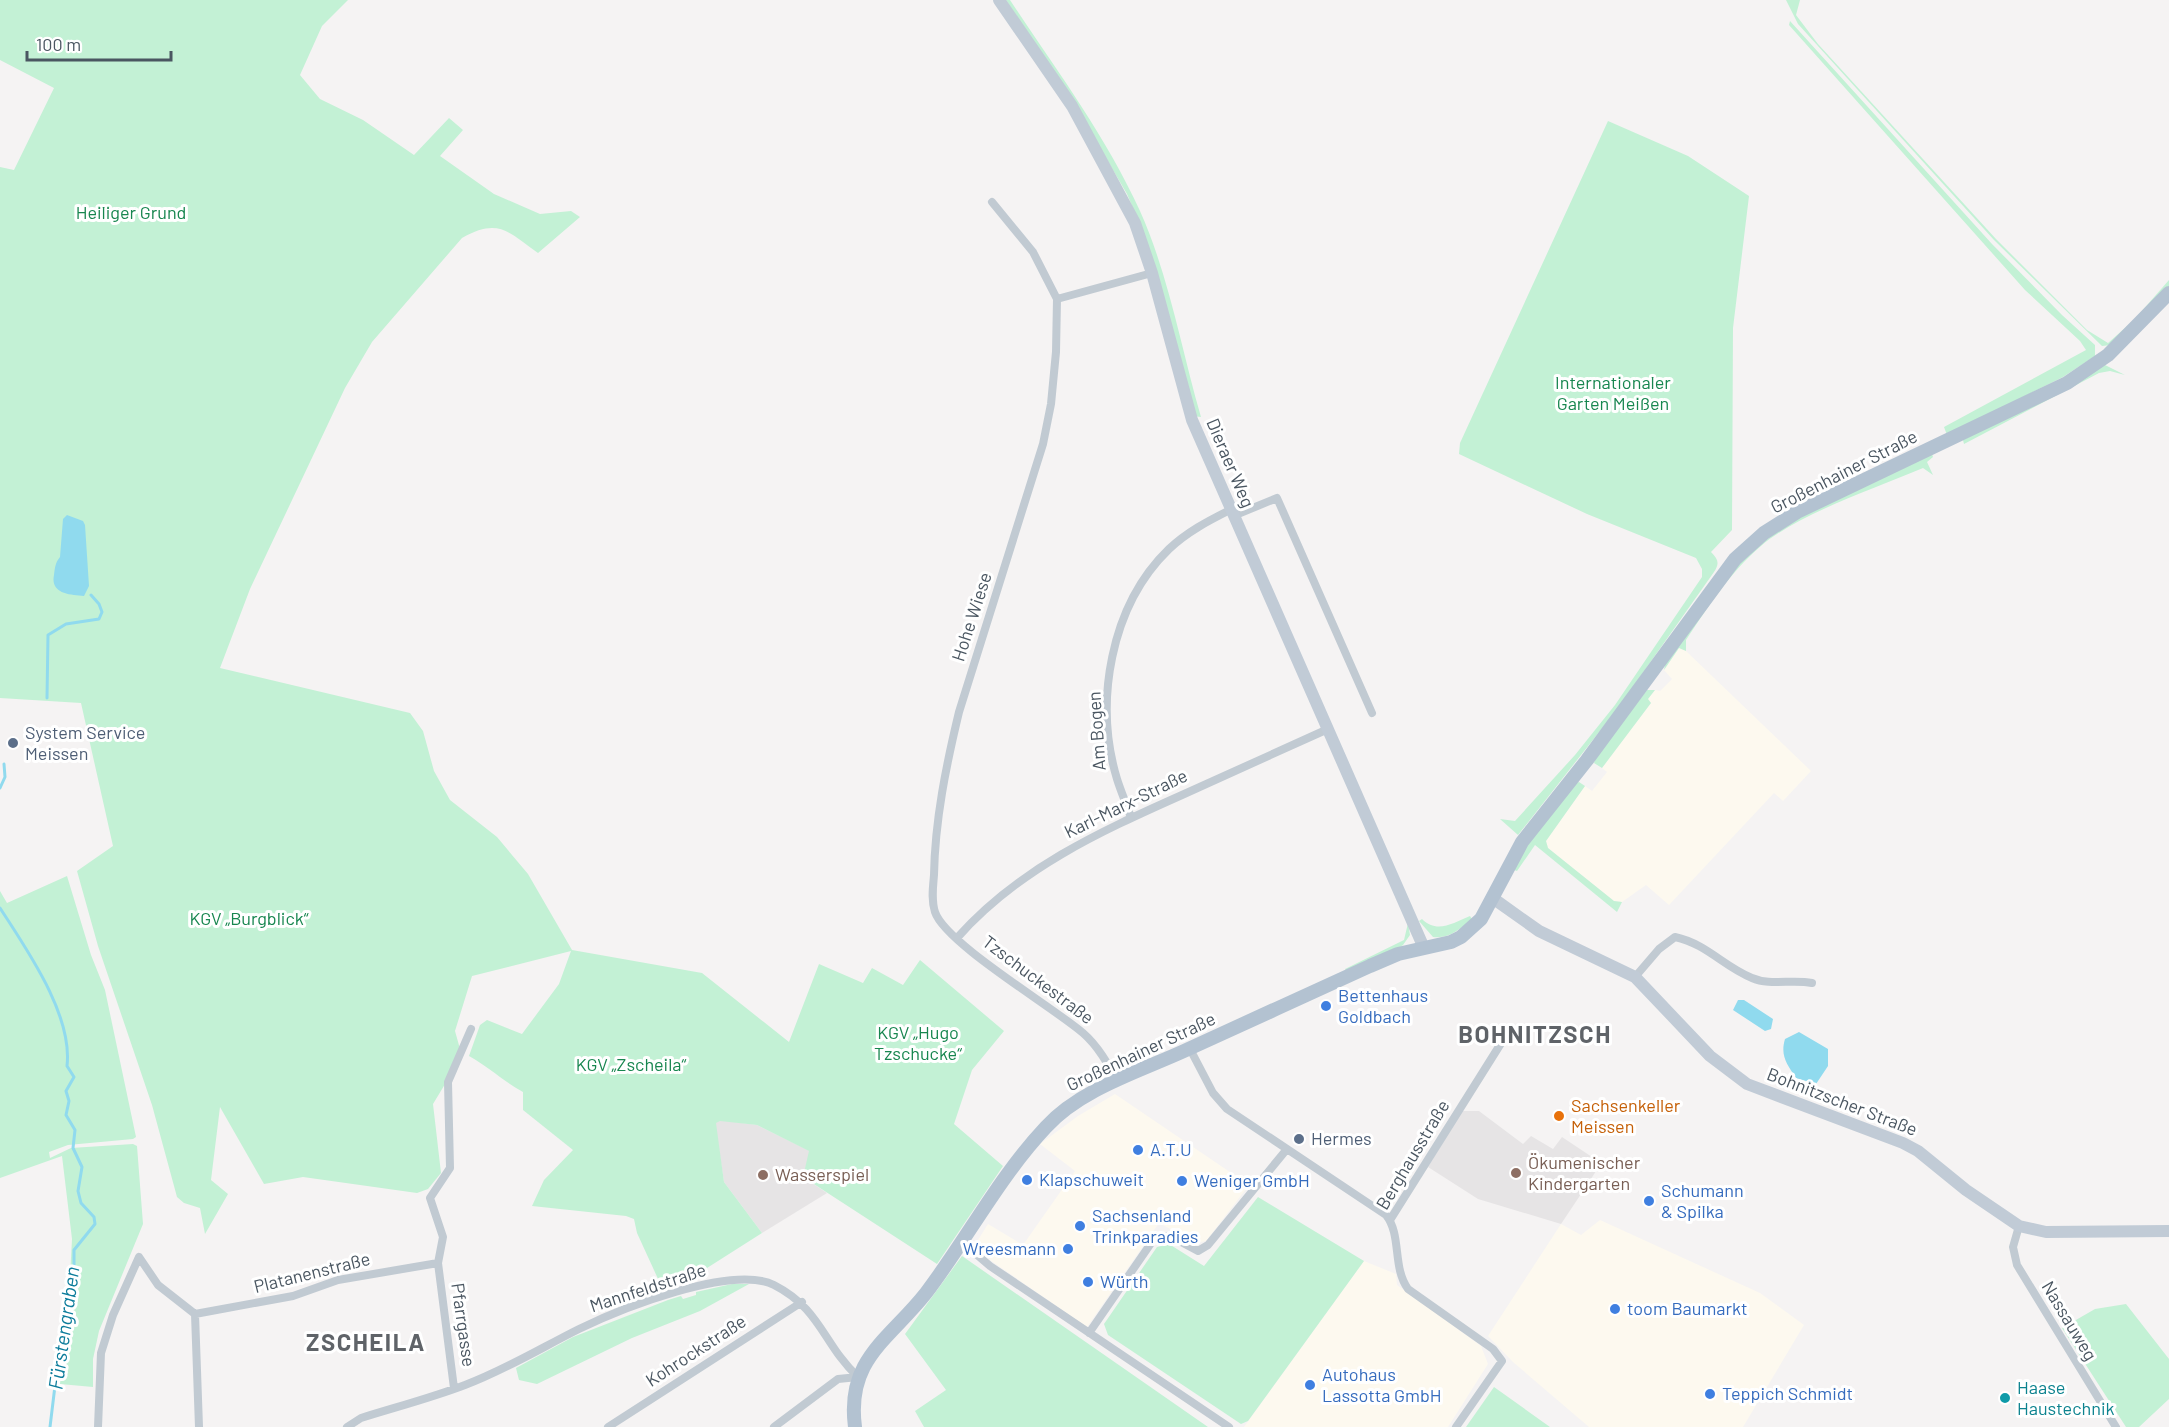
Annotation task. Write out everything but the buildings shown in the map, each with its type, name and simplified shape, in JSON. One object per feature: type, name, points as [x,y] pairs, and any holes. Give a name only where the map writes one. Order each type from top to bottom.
[{"type":"main road","name":"Dieraer Weg","points":[[999,0],[1072,106],[1135,223],[1152,273],[1192,420],[1424,948]]},
{"type":"main road","name":"Großenhainer Straße","points":[[855,1427],[853,1406],[858,1377],[878,1346],[920,1300],[1006,1176],[1046,1127],[1068,1106],[1117,1081],[1388,958],[1461,937],[1481,919],[1494,899],[1522,842],[1587,760],[1735,559],[1764,533],[1797,513],[2067,383],[2108,355],[2169,294]]},
{"type":"main road","name":"Bohnitzscher Straße","points":[[1494,899],[1558,941],[1635,976],[1710,1056],[1747,1084],[1903,1143],[1918,1151],[1975,1196],[2019,1226]]},
{"type":"main road","points":[[2019,1226],[2046,1232],[2169,1231]]},
{"type":"street","name":"Hohe Wiese","points":[[957,938],[935,913],[933,902],[940,803],[959,712],[1043,444],[1054,373],[1057,299],[1033,252],[992,202]]},
{"type":"street","points":[[1057,299],[1152,273]]},
{"type":"street","name":"Am Bogen","points":[[1131,818],[1116,778],[1110,735],[1108,694],[1117,637],[1143,581],[1155,564],[1170,548],[1198,526],[1277,498],[1372,713]]},
{"type":"street","name":"Karl-Marx-Straße","points":[[957,938],[987,906],[1026,876],[1059,855],[1131,818],[1329,729]]},
{"type":"street","points":[[1635,976],[1659,949],[1675,937],[1708,950],[1749,977],[1761,982],[1812,982]]},
{"type":"street","name":"Tzschuckestraße","points":[[957,938],[1084,1034],[1100,1053],[1117,1081]]},
{"type":"street","name":"Pfarrgasse","points":[[454,1388],[438,1263],[443,1237],[430,1198],[450,1168],[448,1082],[471,1029]]},
{"type":"street","name":"Berghausstraße","points":[[1456,1427],[1502,1361],[1480,1338],[1408,1289],[1401,1275],[1390,1220],[1510,1029]]},
{"type":"street","points":[[1190,1048],[1206,1082],[1220,1102],[1376,1208],[1390,1220]]},
{"type":"street","points":[[1089,1333],[1156,1236],[1170,1236],[1198,1251],[1208,1245],[1287,1149]]},
{"type":"street","name":"Nassauweg","points":[[2019,1226],[2013,1247],[2016,1265],[2116,1427]]},
{"type":"street","points":[[962,1242],[990,1266],[1229,1427]]},
{"type":"street","points":[[98,1427],[101,1353],[112,1315],[139,1257],[158,1285],[195,1314],[199,1427]]},
{"type":"street","name":"Platanenstraße","points":[[195,1314],[292,1296],[338,1280],[438,1263]]},
{"type":"street","name":"Mannfeldstraße","points":[[347,1427],[361,1418],[454,1388],[527,1358],[580,1328],[646,1302],[705,1283],[746,1277],[771,1284],[802,1302],[821,1326],[842,1362],[858,1377]]},
{"type":"street","name":"Kohrockstraße","points":[[608,1427],[802,1302]]},
{"type":"street","points":[[774,1427],[838,1379],[858,1377]]},
{"type":"shaded area","points":[[1679,648],[1686,651],[1811,771],[1783,801],[1774,793],[1669,905],[1646,885],[1622,902],[1614,901],[1548,848],[1546,841],[1585,786],[1592,791],[1607,772],[1602,768],[1651,703],[1648,699],[1655,690],[1660,691],[1672,679],[1664,670]]},
{"type":"shaded area","points":[[1115,1094],[1249,1185],[1206,1241],[1196,1243],[1159,1223],[1087,1327],[990,1260],[990,1254],[979,1246],[978,1240],[988,1224],[1023,1245],[1075,1171],[1040,1144],[1078,1116]]},
{"type":"shaded area","name":"Ökumenischer Kindergarten","points":[[1462,1111],[1479,1111],[1523,1144],[1531,1136],[1553,1149],[1562,1137],[1601,1163],[1591,1179],[1593,1186],[1588,1193],[1583,1191],[1561,1224],[1478,1199],[1428,1167]]},
{"type":"shaded area","name":"Wasserspiel","points":[[720,1120],[757,1125],[810,1151],[803,1177],[827,1193],[762,1233],[724,1182],[715,1123]]},
{"type":"shaded area","points":[[1600,1220],[1760,1293],[1804,1325],[1743,1427],[1589,1427],[1513,1362],[1488,1336],[1561,1224],[1581,1235]]},
{"type":"shaded area","points":[[1364,1261],[1396,1274],[1397,1285],[1481,1346],[1488,1364],[1448,1427],[1244,1427]]},
{"type":"green space","points":[[0,0],[348,0],[322,26],[300,75],[320,99],[363,120],[414,155],[449,118],[463,130],[440,156],[494,194],[540,214],[571,211],[580,217],[538,253],[510,233],[494,228],[474,232],[462,238],[372,342],[345,388],[250,589],[220,668],[410,713],[423,731],[434,771],[450,800],[497,837],[528,874],[572,950],[702,973],[789,1042],[819,964],[863,983],[872,968],[903,985],[920,960],[1004,1031],[972,1070],[954,1124],[1003,1166],[937,1264],[803,1177],[809,1151],[757,1125],[720,1121],[716,1123],[724,1182],[762,1233],[707,1268],[701,1279],[695,1270],[659,1281],[637,1233],[634,1219],[626,1216],[532,1206],[544,1180],[573,1150],[523,1110],[523,1092],[469,1056],[480,1025],[487,1020],[522,1034],[559,984],[571,951],[472,976],[455,1031],[462,1056],[433,1104],[441,1173],[428,1189],[417,1193],[303,1177],[264,1184],[220,1107],[211,1180],[228,1194],[205,1234],[200,1208],[184,1203],[177,1197],[152,1105],[98,946],[77,871],[113,846],[81,703],[0,698],[0,167],[14,170],[54,88],[0,60]]},
{"type":"green space","points":[[1006,0],[1010,0],[1079,103],[1112,156],[1140,211],[1167,287],[1201,417],[1193,416],[1142,229],[1127,194],[1075,105]]},
{"type":"green space","points":[[1786,0],[1800,0],[1796,15],[1818,44],[1996,239],[2087,330],[2108,343],[2134,320],[2169,280],[2169,286],[2111,345],[2102,346],[1994,240],[1798,24]]},
{"type":"green space","points":[[1790,21],[1992,244],[2095,345],[2095,356],[2063,377],[1947,435],[1944,427],[2086,350],[2080,341],[2025,290],[1789,25]]},
{"type":"green space","name":"Internationaler Garten Meißen","points":[[1608,121],[1688,156],[1749,196],[1733,328],[1732,530],[1711,552],[1717,561],[1714,572],[1618,708],[1518,835],[1500,819],[1515,821],[1575,755],[1615,705],[1702,577],[1702,569],[1696,558],[1587,514],[1459,454],[1460,443]]},
{"type":"green space","points":[[2105,365],[2125,375],[2110,371],[2099,373],[1964,444],[1963,440]]},
{"type":"green space","points":[[1932,454],[1933,457],[1927,462],[1933,475],[1923,468],[1861,493],[1795,523],[1761,546],[1729,578],[1711,603],[1686,640],[1686,651],[1679,648],[1664,670],[1665,665],[1742,559],[1788,523]]},
{"type":"green space","points":[[1647,690],[1655,690],[1648,699],[1651,703],[1602,768],[1594,763],[1596,756]]},
{"type":"green space","points":[[1579,782],[1585,786],[1546,841],[1548,848],[1614,901],[1622,902],[1617,912],[1535,845],[1517,871],[1514,870],[1527,846],[1574,784]]},
{"type":"green space","points":[[67,876],[91,955],[105,990],[136,1137],[68,1145],[49,1152],[50,1158],[71,1148],[133,1144],[137,1146],[143,1224],[99,1331],[93,1359],[93,1387],[60,1384],[68,1315],[72,1239],[62,1156],[0,1178],[0,891],[7,903]]},
{"type":"green space","points":[[1470,916],[1472,919],[1459,930],[1439,937],[1433,937],[1419,921],[1422,919],[1433,926],[1445,926]]},
{"type":"green space","points":[[1408,923],[1410,935],[1403,945],[1346,971],[1345,969],[1404,940]]},
{"type":"green space","points":[[1258,1197],[1364,1261],[1248,1421],[1241,1424],[1108,1335],[1104,1324],[1157,1247],[1169,1244],[1204,1266]]},
{"type":"green space","points":[[962,1256],[1208,1427],[924,1427],[915,1411],[946,1390],[905,1334]]},
{"type":"green space","points":[[732,1284],[749,1284],[700,1311],[632,1338],[537,1384],[519,1380],[516,1368],[573,1337],[668,1300],[681,1296],[683,1299],[696,1295],[696,1292]]},
{"type":"green space","points":[[2126,1304],[2169,1359],[2169,1399],[2139,1427],[2126,1427],[2062,1328],[2095,1309]]},
{"type":"green space","points":[[1494,1387],[1550,1427],[1466,1427]]},
{"type":"water","points":[[67,515],[83,521],[85,525],[89,586],[84,596],[62,592],[55,586],[63,519]]},
{"type":"water","points":[[1738,1000],[1744,1000],[1773,1019],[1771,1029],[1765,1031],[1733,1010]]},
{"type":"water","points":[[1799,1032],[1828,1049],[1828,1066],[1816,1084],[1796,1078],[1785,1060],[1783,1050],[1785,1039]]},
{"type":"waterway","points":[[47,698],[48,635],[66,624],[99,619],[102,612],[99,604],[91,595]]},
{"type":"waterway","points":[[0,788],[5,777],[4,764]]},
{"type":"waterway","name":"Fürstengraben","points":[[0,908],[35,963],[56,1005],[63,1026],[67,1046],[67,1066],[74,1077],[66,1091],[69,1101],[66,1115],[75,1130],[73,1148],[82,1167],[78,1191],[81,1203],[94,1217],[95,1224],[74,1250],[74,1269],[62,1328],[50,1427]]},
{"type":"place","name":"System Service Meissen","points":[[13,743]]},
{"type":"place","name":"Bettenhaus Goldbach","points":[[1326,1006]]},
{"type":"place","name":"Sachsenkeller Meissen","points":[[1559,1116]]},
{"type":"place","name":"Hermes","points":[[1299,1139]]},
{"type":"place","name":"A.T.U","points":[[1138,1150]]},
{"type":"place","name":"Ökumenischer Kindergarten","points":[[1516,1173]]},
{"type":"place","name":"Wasserspiel","points":[[763,1175]]},
{"type":"place","name":"Klapschuweit","points":[[1027,1180]]},
{"type":"place","name":"Weniger GmbH","points":[[1182,1181]]},
{"type":"place","name":"Schumann & Spilka","points":[[1649,1201]]},
{"type":"place","name":"Sachsenland Trinkparadies","points":[[1080,1226]]},
{"type":"place","name":"Wreesmann","points":[[1068,1249]]},
{"type":"place","name":"Würth","points":[[1088,1282]]},
{"type":"place","name":"toom Baumarkt","points":[[1615,1309]]},
{"type":"place","name":"Autohaus Lassotta GmbH","points":[[1310,1385]]},
{"type":"place","name":"Teppich Schmidt","points":[[1710,1394]]},
{"type":"place","name":"Haase Haustechnik","points":[[2005,1398]]},
{"type":"district","name":"BOHNITZSCH","points":[[1535,1035]]},
{"type":"district","name":"ZSCHEILA","points":[[366,1343]]},
{"type":"park label","name":"Heiliger Grund","points":[[131,213]]},
{"type":"park label","name":"KGV „Burgblick“","points":[[249,919]]},
{"type":"park label","name":"KGV „Hugo Tzschucke“","points":[[918,1043]]},
{"type":"park label","name":"KGV „Zscheila“","points":[[631,1065]]}]
